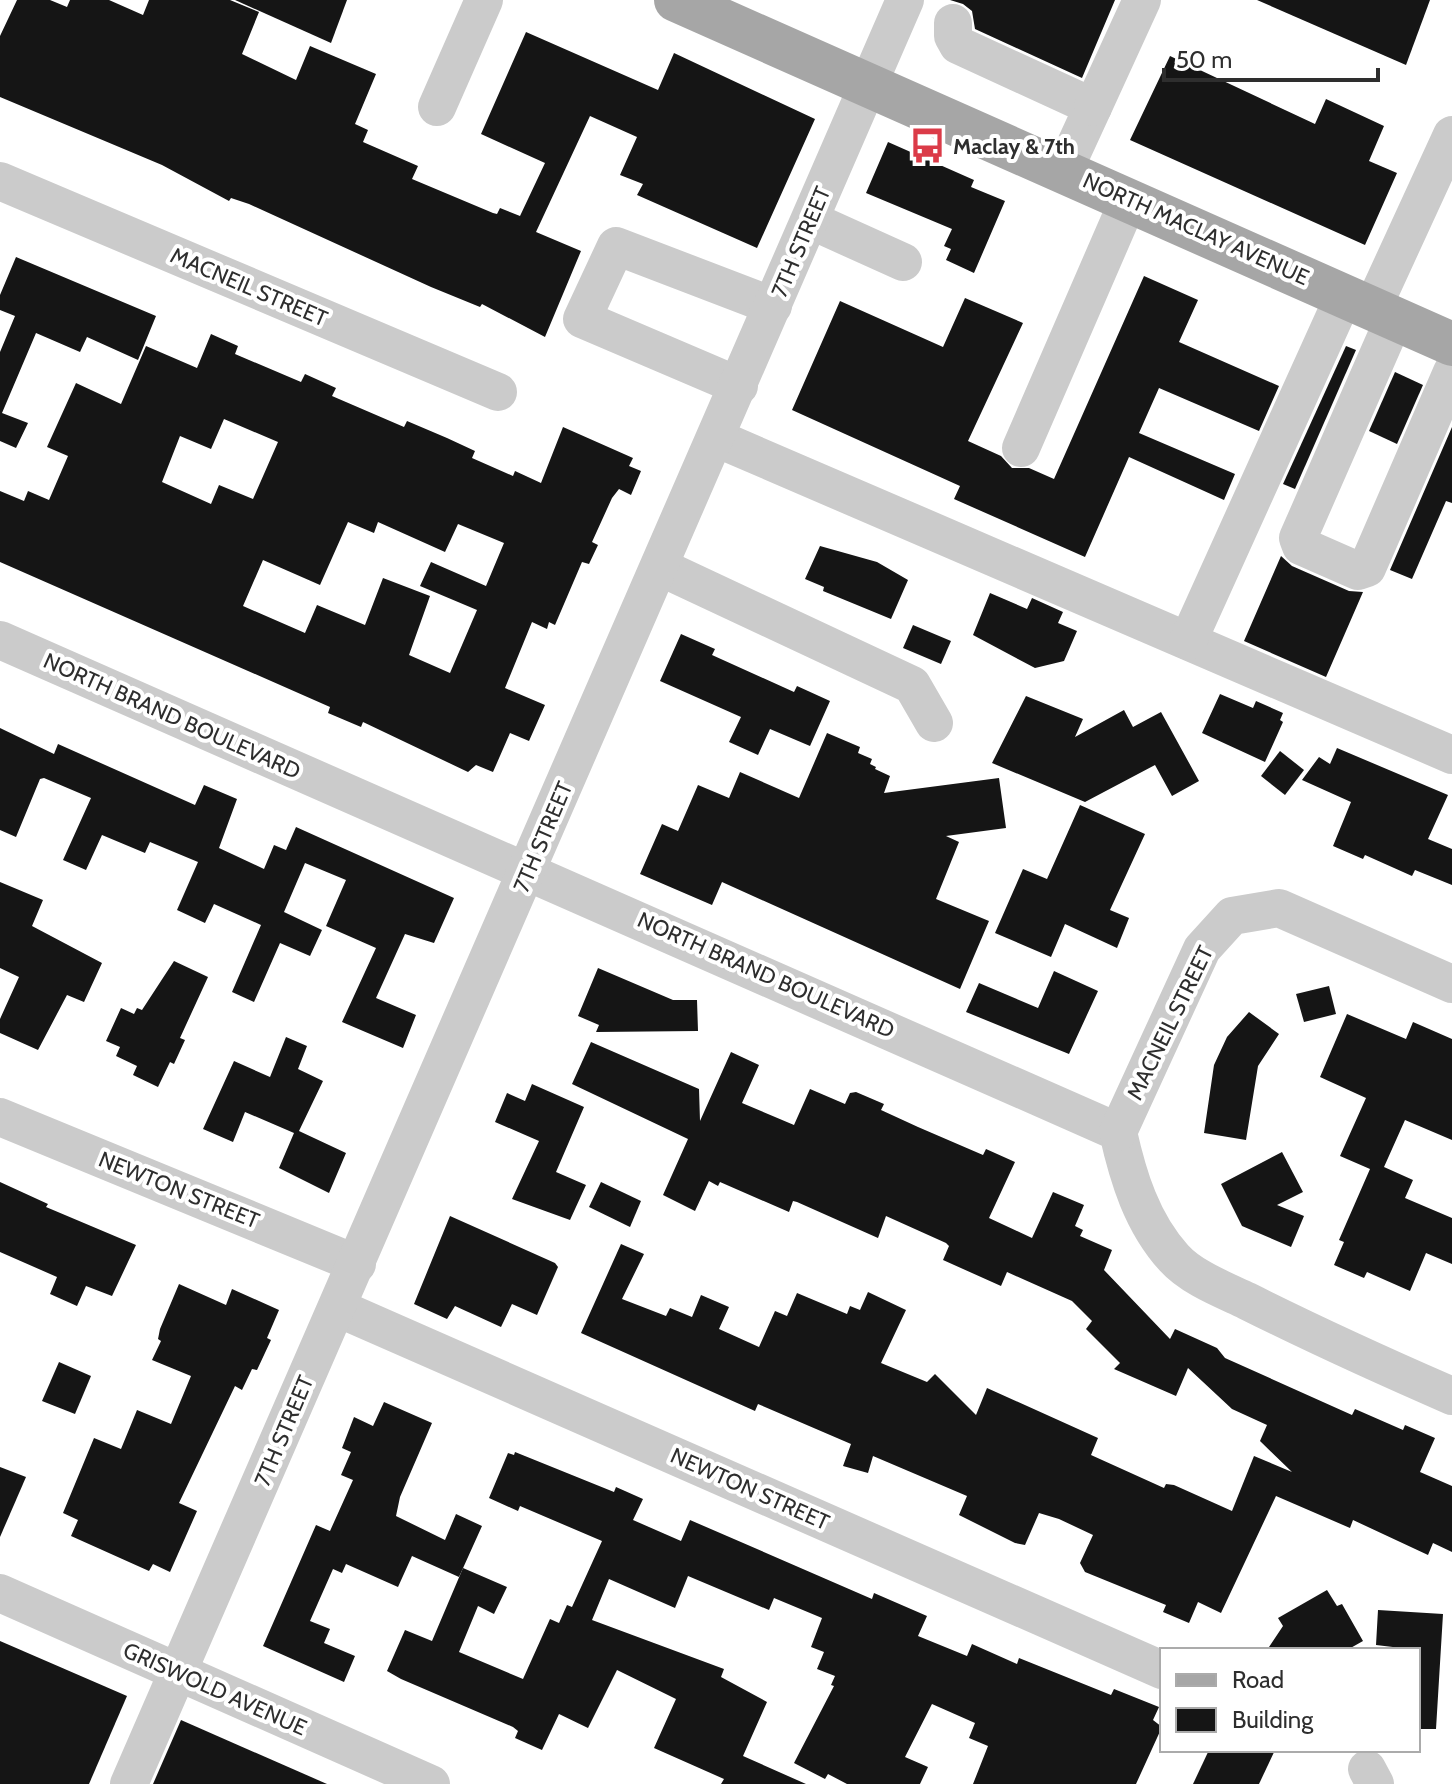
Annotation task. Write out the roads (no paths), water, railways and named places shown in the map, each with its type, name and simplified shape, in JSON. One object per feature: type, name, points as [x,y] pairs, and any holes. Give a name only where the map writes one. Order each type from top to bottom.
[{"type":"main road","name":"NORTH MACLAY AVENUE","points":[[676,0],[1452,344]]},
{"type":"street","points":[[437,107],[484,0]]},
{"type":"street","name":"7TH STREET","points":[[129,1784],[905,0]]},
{"type":"street","points":[[1064,170],[1142,0]]},
{"type":"street","points":[[953,23],[953,36],[958,45],[1093,107]]},
{"type":"street","points":[[1188,641],[1370,308],[1452,135]]},
{"type":"street","name":"MACNEIL STREET","points":[[0,181],[498,392]]},
{"type":"street","points":[[1021,448],[1129,199]]},
{"type":"street","points":[[810,220],[903,262]]},
{"type":"street","points":[[739,386],[582,319],[616,246],[773,306]]},
{"type":"street","points":[[1370,308],[1298,538],[1301,546],[1358,571],[1367,568],[1452,372]]},
{"type":"street","points":[[716,438],[1452,755]]},
{"type":"street","points":[[660,567],[912,685],[934,723]]},
{"type":"street","name":"NORTH BRAND BOULEVARD","points":[[0,640],[1118,1132]]},
{"type":"street","name":"MACNEIL STREET","points":[[1118,1132],[1202,949],[1232,916],[1279,908],[1452,984]]},
{"type":"street","name":"NEWTON STREET","points":[[0,1117],[357,1264]]},
{"type":"street","points":[[1118,1132],[1128,1179],[1149,1221],[1175,1260],[1207,1281],[1329,1342],[1452,1396]]},
{"type":"street","name":"NEWTON STREET","points":[[338,1308],[1160,1669]]},
{"type":"street","name":"GRISWOLD AVENUE","points":[[0,1593],[431,1784]]},
{"type":"place","name":"Maclay & 7th","points":[[927,146]]}]
